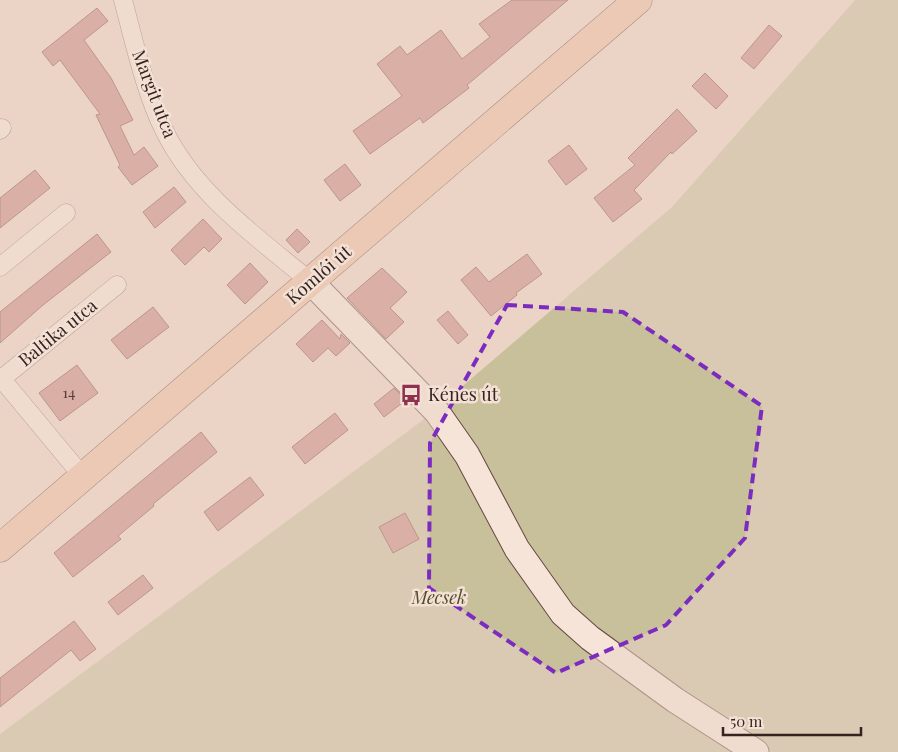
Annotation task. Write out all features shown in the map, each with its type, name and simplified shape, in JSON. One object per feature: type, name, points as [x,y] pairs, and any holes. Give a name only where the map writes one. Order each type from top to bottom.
[{"type":"main road","name":"Komlói út","points":[[0,548],[84,478],[638,0]]},
{"type":"street","name":"Margit utca","points":[[123,0],[141,64],[164,130],[187,166],[226,210],[311,282]]},
{"type":"street","points":[[0,267],[66,213]]},
{"type":"street","points":[[311,282],[437,412],[467,454],[517,549],[562,614],[590,638],[675,700],[756,752]]},
{"type":"street","name":"Baltika utca","points":[[1,379],[117,285]]},
{"type":"street","points":[[1,379],[84,478]]},
{"type":"highlighted area","points":[[507,305],[623,312],[762,406],[745,538],[666,625],[556,673],[429,588],[430,443]]},
{"type":"green space","name":"Mecsek","points":[[855,0],[898,0],[898,752],[0,752],[0,734],[423,420],[672,207]]},
{"type":"building","points":[[512,0],[568,0],[467,85],[469,88],[423,123],[420,118],[370,154],[353,131],[402,96],[377,64],[400,46],[407,55],[441,30],[462,59],[490,37],[479,24]]},
{"type":"building","points":[[97,8],[108,21],[84,40],[111,78],[133,120],[120,126],[134,155],[144,147],[158,166],[132,185],[118,167],[120,165],[96,115],[100,114],[60,60],[53,66],[42,52]]},
{"type":"building","points":[[769,25],[782,36],[754,69],[741,58]]},
{"type":"building","points":[[705,73],[728,96],[716,109],[692,86]]},
{"type":"building","points":[[677,109],[697,131],[672,154],[671,152],[634,190],[642,199],[613,222],[594,198],[635,165],[628,158]]},
{"type":"building","points":[[569,145],[587,169],[566,185],[548,161]]},
{"type":"building","points":[[345,164],[361,185],[340,201],[324,180]]},
{"type":"building","points":[[35,170],[50,188],[0,228],[0,198]]},
{"type":"building","points":[[174,187],[186,202],[155,228],[143,212]]},
{"type":"building","points":[[203,219],[222,239],[209,252],[204,247],[185,265],[171,250]]},
{"type":"building","points":[[297,229],[310,242],[298,253],[286,240]]},
{"type":"building","points":[[97,234],[111,252],[43,305],[0,343],[0,312]]},
{"type":"building","points":[[527,254],[542,274],[516,293],[517,295],[491,316],[461,280],[476,267],[489,282]]},
{"type":"building","points":[[250,263],[268,282],[245,304],[227,285]]},
{"type":"building","points":[[382,268],[407,292],[390,308],[404,322],[386,339],[347,298]]},
{"type":"building","points":[[153,307],[169,327],[127,359],[111,340]]},
{"type":"building","points":[[448,311],[468,335],[458,344],[437,320]]},
{"type":"building","points":[[322,320],[340,339],[341,334],[350,343],[336,356],[328,348],[313,362],[296,344]]},
{"type":"building","points":[[77,365],[98,393],[60,421],[39,393]]},
{"type":"building","points":[[394,388],[406,400],[384,417],[374,404]]},
{"type":"building","points":[[335,413],[348,430],[305,464],[292,447]]},
{"type":"building","points":[[201,432],[217,452],[153,504],[154,506],[118,536],[121,539],[73,577],[54,553]]},
{"type":"building","points":[[250,477],[264,495],[218,531],[204,512]]},
{"type":"building","points":[[405,513],[419,539],[393,553],[379,527]]},
{"type":"building","points":[[143,575],[153,588],[118,615],[108,602]]},
{"type":"building","points":[[74,621],[96,649],[80,661],[71,650],[0,707],[0,678]]},
{"type":"place","name":"Kénes út","points":[[411,395]]}]
